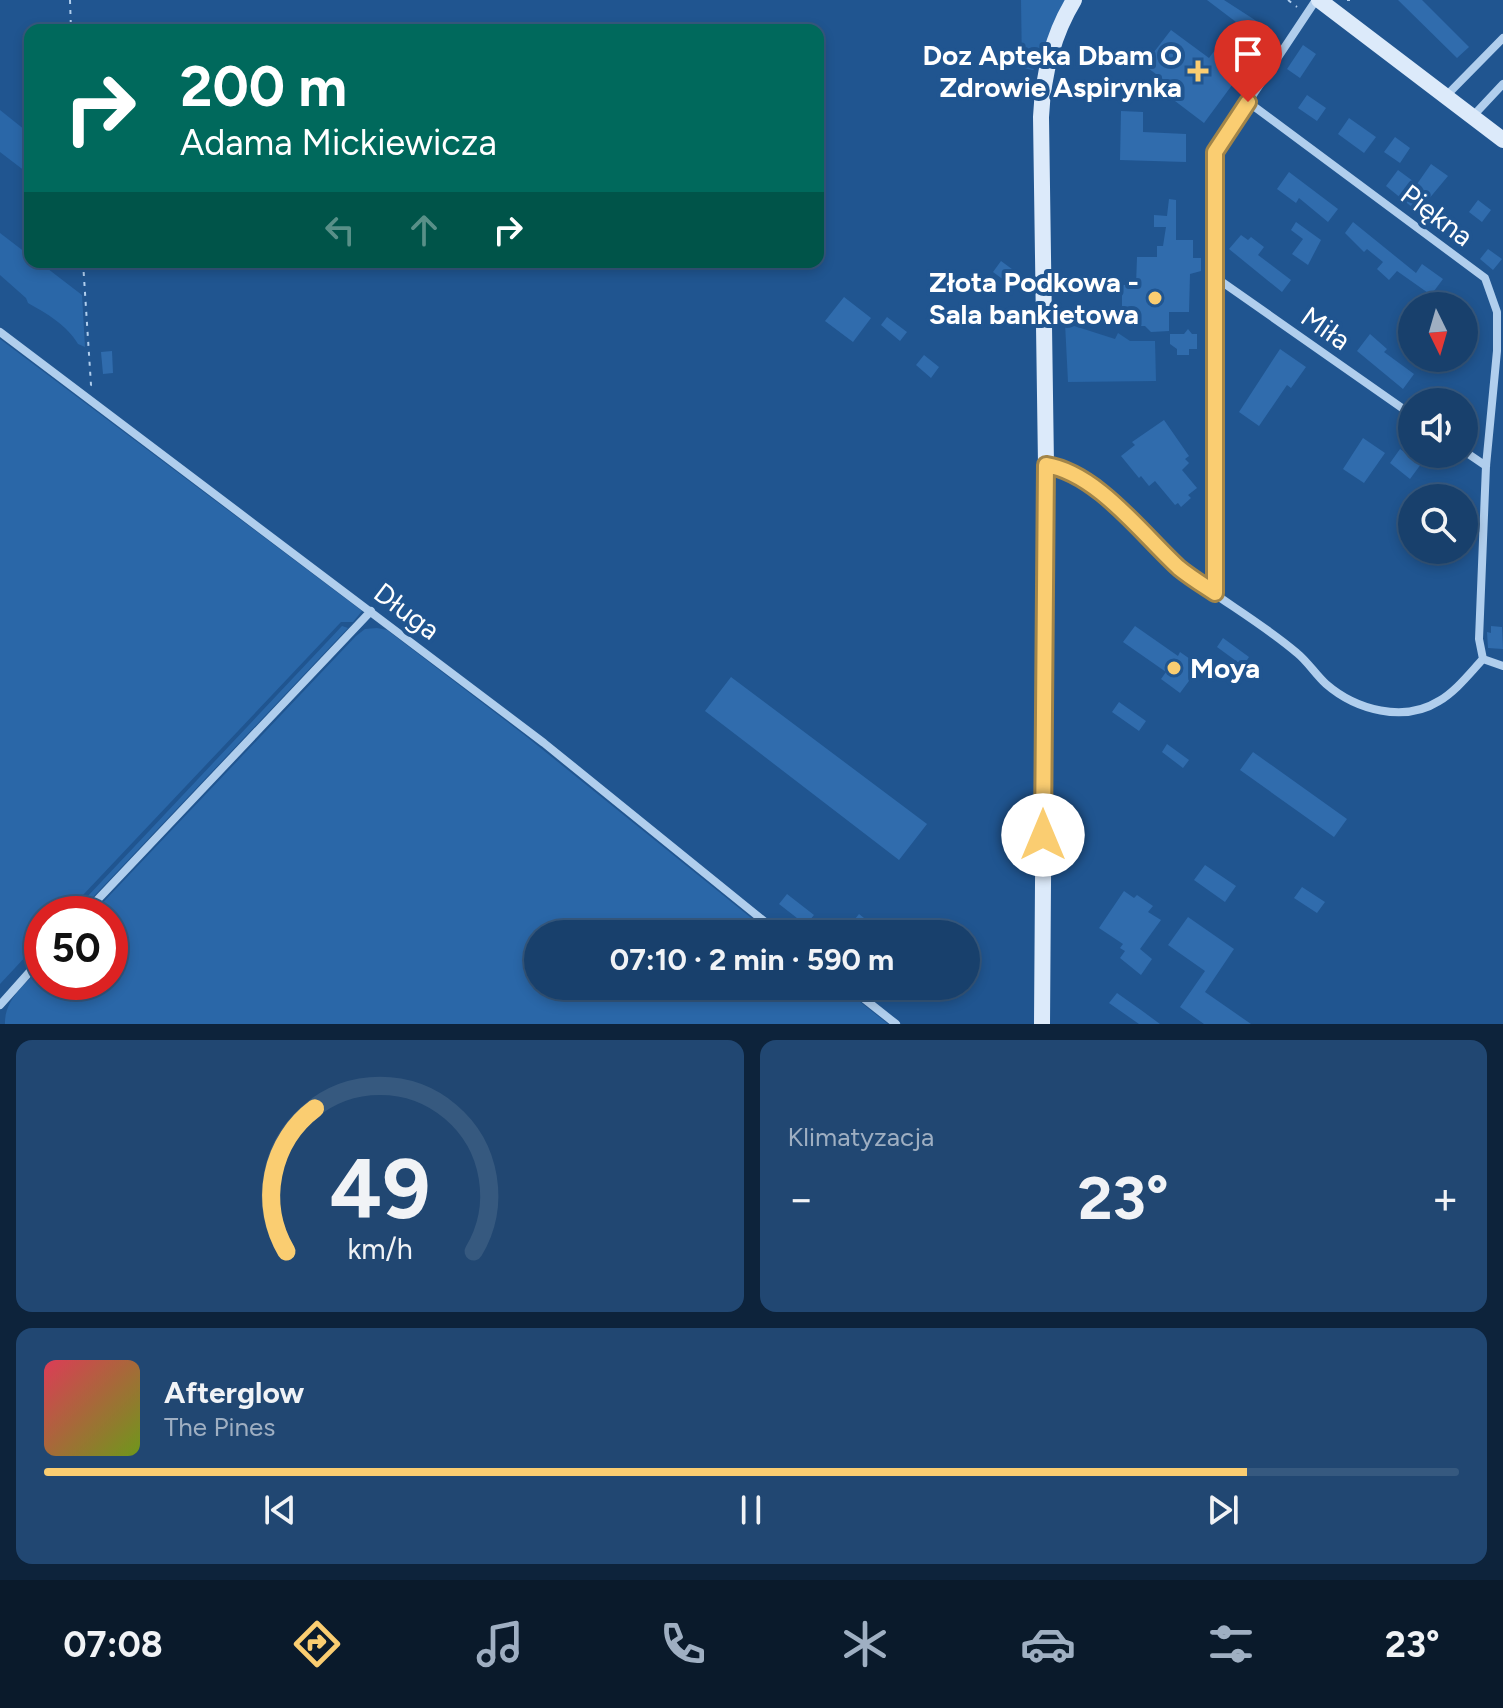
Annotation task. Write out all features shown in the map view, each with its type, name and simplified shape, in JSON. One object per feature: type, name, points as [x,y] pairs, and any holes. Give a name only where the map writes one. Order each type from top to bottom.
[{"type":"main road","points":[[1042,1024],[1046,465],[1041,105],[1051,51],[1074,0]]},
{"type":"main road","points":[[1318,0],[1503,140]]},
{"type":"street","points":[[1215,593],[1215,152],[1318,0]]},
{"type":"street","points":[[1444,98],[1503,38]]},
{"type":"street","points":[[1472,118],[1503,84]]},
{"type":"street","name":"Piękna","points":[[1248,102],[1485,278],[1497,312],[1497,351],[1486,466],[1479,639],[1483,659]]},
{"type":"street","name":"Miła","points":[[1215,277],[1398,405]]},
{"type":"street","name":"Długa","points":[[0,332],[544,743],[763,920]]},
{"type":"street","points":[[1478,461],[1486,466]]},
{"type":"street","points":[[1046,465],[1074,473],[1101,493],[1182,571],[1299,654],[1327,685],[1354,702],[1382,712],[1412,713],[1438,702],[1457,688],[1483,659],[1503,666]]},
{"type":"street","points":[[101,896],[371,611]]},
{"type":"street","points":[[0,1005],[24,978]]},
{"type":"street","points":[[866,1000],[896,1024]]},
{"type":"path","points":[[70,0],[71,24]]},
{"type":"path","points":[[83,268],[91,385],[84,395]]},
{"type":"shaded area","points":[[1021,0],[1065,0],[1039,65],[1033,70],[1022,68]]},
{"type":"shaded area","points":[[0,110],[24,129],[24,170],[0,152]]},
{"type":"shaded area","points":[[0,233],[24,251],[24,268],[47,268],[82,295],[85,347],[78,344],[56,320],[28,303],[0,275]]},
{"type":"shaded area","points":[[1065,323],[1115,339],[1118,333],[1130,341],[1155,341],[1156,381],[1068,382]]},
{"type":"shaded area","points":[[0,339],[362,611],[353,622],[341,622],[82,896],[24,896],[24,958],[0,984]]},
{"type":"shaded area","points":[[342,626],[348,628],[94,896],[88,896]]},
{"type":"shaded area","points":[[365,629],[387,630],[527,737],[754,920],[524,920],[524,1000],[858,1000],[888,1024],[5,1024],[8,1007],[24,985],[24,1000],[128,1000],[128,896],[109,896]]},
{"type":"building","points":[[1207,0],[1224,0],[1272,31],[1204,123],[1175,101],[1181,93],[1144,65],[1171,30],[1209,58],[1236,22]]},
{"type":"building","points":[[1398,0],[1422,0],[1469,47],[1457,58]]},
{"type":"building","points":[[1303,45],[1316,54],[1300,78],[1287,69]]},
{"type":"building","points":[[1307,95],[1326,108],[1317,121],[1298,108]]},
{"type":"building","points":[[1121,111],[1143,112],[1143,132],[1186,134],[1186,162],[1120,160]]},
{"type":"building","points":[[1349,118],[1376,137],[1364,153],[1338,134]]},
{"type":"building","points":[[1395,137],[1410,148],[1400,163],[1384,152]]},
{"type":"building","points":[[1431,164],[1448,176],[1418,212],[1386,186],[1398,170],[1417,184]]},
{"type":"building","points":[[1289,172],[1338,209],[1328,222],[1299,198],[1296,203],[1277,189]]},
{"type":"building","name":"Złota Podkowa - Sala bankietowa","points":[[1169,199],[1176,200],[1176,240],[1193,240],[1193,258],[1201,258],[1201,271],[1190,274],[1189,312],[1169,312],[1169,331],[1151,332],[1145,326],[1138,326],[1139,311],[1122,311],[1122,285],[1136,285],[1137,257],[1157,257],[1157,246],[1163,246],[1166,227],[1154,227],[1154,215],[1167,216]]},
{"type":"building","points":[[1478,200],[1491,210],[1482,222],[1469,212]]},
{"type":"building","points":[[1296,222],[1321,240],[1308,265],[1292,254],[1303,239],[1291,230]]},
{"type":"building","points":[[1353,222],[1416,273],[1422,264],[1443,279],[1433,292],[1427,292],[1397,271],[1389,280],[1377,269],[1383,262],[1367,249],[1364,252],[1345,233]]},
{"type":"building","points":[[1241,235],[1248,240],[1251,237],[1264,247],[1258,255],[1291,280],[1282,292],[1229,249]]},
{"type":"building","points":[[1488,249],[1502,259],[1493,270],[1480,259]]},
{"type":"building","points":[[1001,261],[1020,275],[1012,286],[993,272]]},
{"type":"building","points":[[844,297],[871,318],[853,342],[825,321]]},
{"type":"building","points":[[887,317],[907,332],[900,341],[881,325]]},
{"type":"building","points":[[1188,329],[1192,334],[1197,334],[1197,349],[1189,349],[1189,355],[1177,355],[1177,349],[1170,344],[1170,334],[1184,334]]},
{"type":"building","points":[[1370,334],[1387,349],[1384,352],[1398,362],[1398,372],[1414,374],[1402,388],[1357,351]]},
{"type":"building","points":[[1280,349],[1306,367],[1291,388],[1287,385],[1259,426],[1239,412]]},
{"type":"building","points":[[112,351],[113,373],[103,374],[101,352]]},
{"type":"building","points":[[924,355],[939,367],[931,378],[916,365]]},
{"type":"building","points":[[1164,420],[1189,456],[1185,459],[1189,463],[1182,470],[1197,488],[1181,507],[1178,503],[1175,505],[1155,481],[1149,486],[1141,476],[1139,478],[1121,456],[1135,445],[1132,442]]},
{"type":"building","points":[[1363,438],[1385,453],[1364,483],[1343,469]]},
{"type":"building","points":[[1398,452],[1398,468],[1418,468],[1410,479],[1390,463]]},
{"type":"building","points":[[1135,626],[1178,656],[1180,652],[1200,666],[1180,693],[1161,679],[1166,672],[1123,642]]},
{"type":"building","points":[[1491,626],[1502,627],[1503,649],[1488,648],[1487,632],[1491,633]]},
{"type":"building","points":[[1223,638],[1249,657],[1243,666],[1217,647]]},
{"type":"building","points":[[731,677],[927,824],[899,860],[705,711]]},
{"type":"building","points":[[1119,702],[1146,721],[1139,731],[1112,712]]},
{"type":"building","points":[[1167,744],[1189,760],[1183,768],[1162,752]]},
{"type":"building","points":[[1253,752],[1347,819],[1334,837],[1240,770]]},
{"type":"building","points":[[1205,865],[1236,886],[1225,902],[1194,880]]},
{"type":"building","points":[[1302,887],[1325,902],[1317,913],[1294,898]]},
{"type":"building","points":[[1124,891],[1134,898],[1137,895],[1153,906],[1148,912],[1161,920],[1140,949],[1152,959],[1141,975],[1120,958],[1125,951],[1120,948],[1123,944],[1099,928]]},
{"type":"building","points":[[787,894],[814,915],[810,920],[800,920],[779,904]]},
{"type":"building","points":[[1188,917],[1234,949],[1205,992],[1251,1024],[1204,1024],[1180,1007],[1205,971],[1168,945]]},
{"type":"building","points":[[1117,993],[1160,1024],[1139,1024],[1109,1003]]},
{"type":"place","name":"Doz Apteka Dbam O Zdrowie Aspirynka","points":[[1198,71]]},
{"type":"place","name":"Złota Podkowa - Sala bankietowa","points":[[1155,298]]},
{"type":"place","name":"Moya","points":[[1174,668]]},
{"type":"route","points":[[1043,835],[1046,465],[1074,473],[1101,493],[1182,571],[1215,593],[1215,152],[1248,102]]}]
